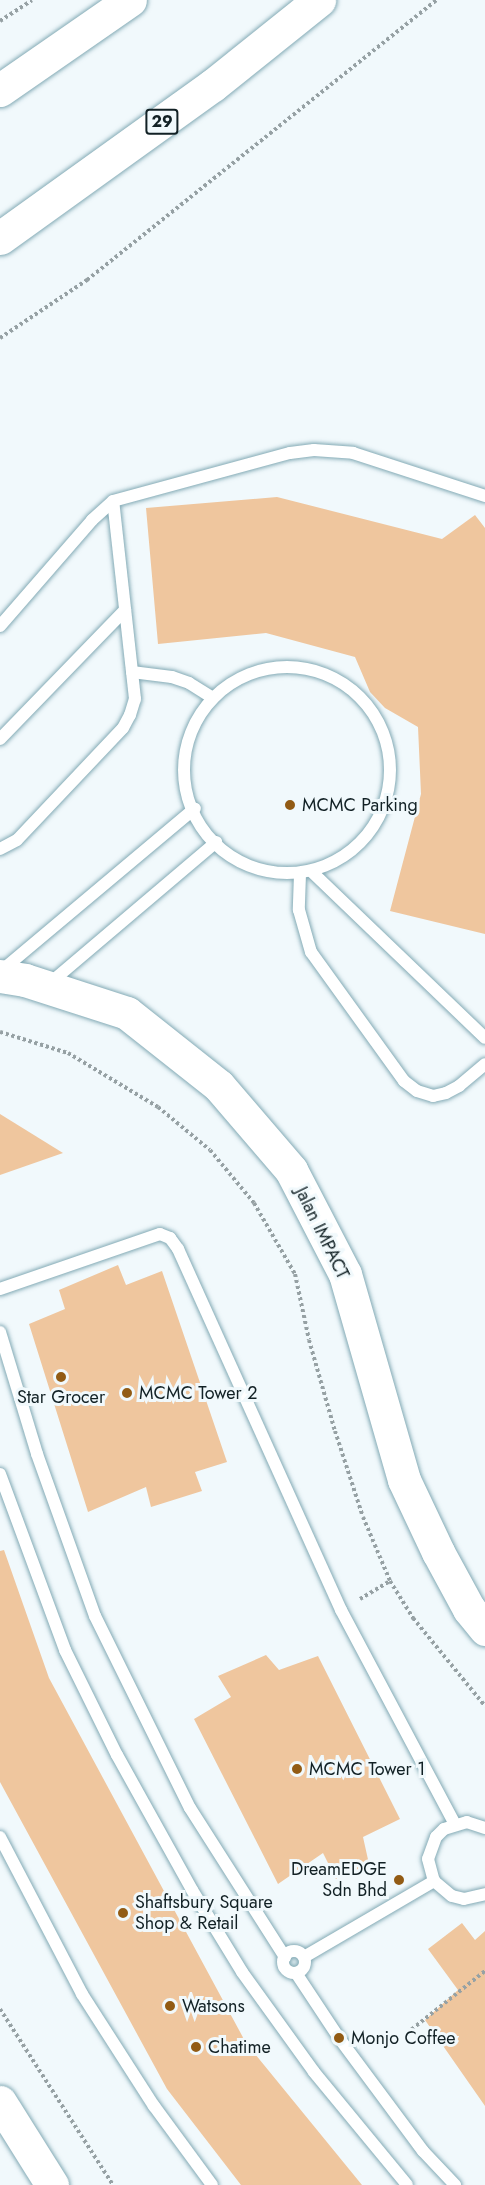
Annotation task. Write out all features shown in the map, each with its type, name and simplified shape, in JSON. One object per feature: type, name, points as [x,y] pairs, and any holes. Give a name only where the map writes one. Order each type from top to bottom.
[{"type":"main road","points":[[0,90],[130,0]]},
{"type":"main road","name":"29","points":[[0,238],[213,85],[319,0]]},
{"type":"main road","name":"Jalan IMPACT","points":[[0,974],[47,986],[127,1013],[219,1086],[291,1170],[345,1274],[404,1480],[438,1552],[469,1609],[485,1629]]},
{"type":"main road","points":[[0,2102],[52,2185]]},
{"type":"lane","points":[[0,626],[92,520],[113,501],[290,453],[314,450],[353,453],[485,496]]},
{"type":"lane","points":[[0,849],[17,840],[123,728],[130,715],[135,699],[113,501]]},
{"type":"lane","points":[[0,739],[125,610]]},
{"type":"lane","points":[[297,665],[341,684],[358,699],[384,742],[390,765],[384,811],[369,834],[349,852],[324,868],[306,873],[278,875],[254,869],[234,857],[216,842],[195,808],[188,794],[183,769],[185,746],[198,718],[213,698],[228,684],[248,674],[273,667],[297,665]]},
{"type":"lane","points":[[132,672],[172,677],[189,683],[213,698]]},
{"type":"lane","points":[[0,974],[195,808]]},
{"type":"lane","points":[[47,986],[216,842]]},
{"type":"lane","points":[[306,873],[485,1038]]},
{"type":"lane","points":[[306,873],[298,910],[311,952],[404,1081],[417,1091],[433,1096],[446,1093],[459,1086],[485,1064]]},
{"type":"lane","points":[[0,1289],[160,1234],[170,1238],[178,1249],[341,1610],[455,1824]]},
{"type":"lane","points":[[0,1332],[37,1454],[95,1616],[190,1808],[285,1957],[284,1964],[287,1970],[296,1973],[339,2038],[423,2151],[455,2185]]},
{"type":"lane","points":[[0,1474],[65,1650],[117,1755],[192,1890],[242,1971],[314,2072],[407,2185]]},
{"type":"lane","points":[[484,1824],[467,1822],[444,1829],[431,1847],[428,1859],[434,1881],[452,1896],[464,1899],[485,1894]]},
{"type":"lane","points":[[0,1837],[82,1994],[154,2106],[212,2185]]},
{"type":"lane","points":[[304,1958],[434,1881]]},
{"type":"lane","points":[[285,1957],[296,1952],[304,1958]]},
{"type":"lane","points":[[296,1973],[304,1967],[304,1958]]},
{"type":"path","points":[[0,21],[32,0]]},
{"type":"path","points":[[0,338],[87,280],[437,0]]},
{"type":"path","points":[[0,1032],[68,1053],[158,1107],[210,1150],[254,1203],[295,1274],[309,1340],[335,1431],[363,1517],[390,1581],[413,1618],[485,1706]]},
{"type":"path","points":[[341,1610],[390,1581]]},
{"type":"path","points":[[407,2033],[485,1971]]},
{"type":"path","points":[[0,2009],[112,2185]]},
{"type":"building","points":[[277,497],[442,539],[475,515],[485,528],[485,934],[390,911],[421,794],[418,727],[385,708],[370,692],[355,657],[266,633],[158,644],[146,508]]},
{"type":"building","points":[[0,1114],[63,1153],[0,1175]]},
{"type":"building","name":"MCMC Tower 2","points":[[118,1265],[126,1285],[162,1271],[227,1462],[195,1472],[202,1491],[151,1507],[146,1487],[88,1512],[29,1324],[65,1309],[59,1290]]},
{"type":"building","name":"Shaftsbury Square Shop & Retail","points":[[4,1550],[49,1678],[246,2043],[362,2185],[241,2185],[167,2089],[0,1782],[0,1551]]},
{"type":"building","name":"MCMC Tower 1","points":[[266,1655],[279,1670],[318,1656],[400,1819],[363,1837],[369,1864],[336,1879],[323,1853],[278,1884],[194,1719],[231,1697],[218,1676]]},
{"type":"building","points":[[462,1923],[475,1940],[485,1931],[485,2106],[425,2020],[458,1990],[428,1949]]},
{"type":"place","name":"MCMC Parking","points":[[290,805]]},
{"type":"place","name":"Star Grocer","points":[[61,1377]]},
{"type":"place","name":"MCMC Tower 2","points":[[127,1393]]},
{"type":"place","name":"MCMC Tower 1","points":[[297,1769]]},
{"type":"place","name":"DreamEDGE Sdn Bhd","points":[[399,1880]]},
{"type":"place","name":"Shaftsbury Square Shop & Retail","points":[[123,1913]]},
{"type":"place","name":"Watsons","points":[[170,2006]]},
{"type":"place","name":"Monjo Coffee","points":[[339,2038]]},
{"type":"place","name":"Chatime","points":[[196,2047]]}]
